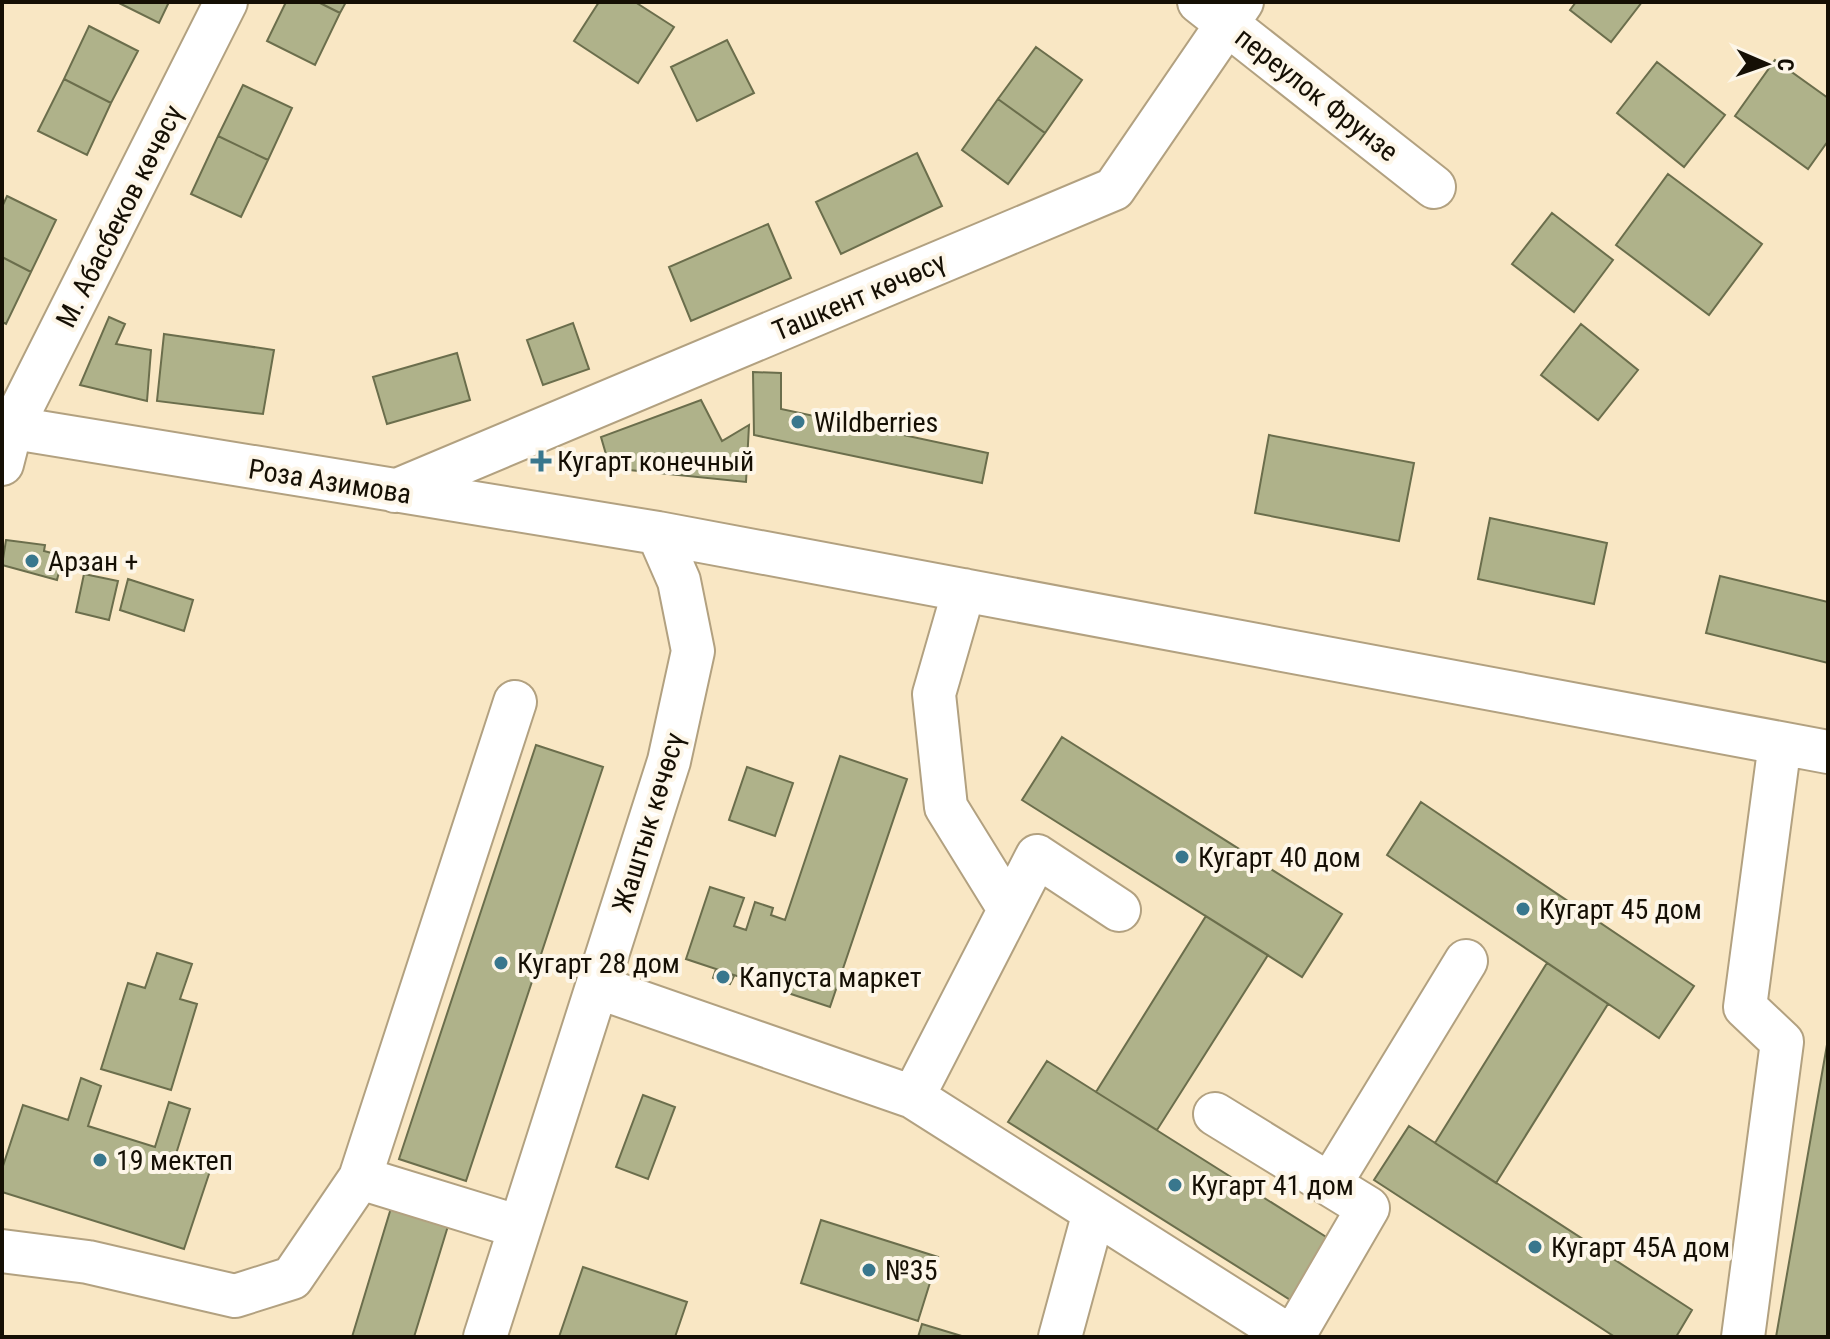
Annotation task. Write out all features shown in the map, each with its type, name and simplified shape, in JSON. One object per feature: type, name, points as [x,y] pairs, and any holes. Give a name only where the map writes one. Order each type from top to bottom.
[{"type":"street","name":"М. Абасбеков көчөсү","points":[[5,440],[226,2]]},
{"type":"street","name":"переулок Фрунзе","points":[[1223,9],[1434,187]]},
{"type":"street","name":"Ташкент көчөсү","points":[[394,491],[1114,189],[1223,9]]},
{"type":"street","name":"Роза Азимова","points":[[5,440],[394,491],[658,533],[1828,752]]},
{"type":"street","name":"Жаштык көчөсү","points":[[485,1337],[669,761],[693,651],[679,581],[658,533]]},
{"type":"street","points":[[964,590],[934,694],[946,807],[1009,909]]},
{"type":"street","points":[[2,1251],[88,1262],[235,1296],[292,1278],[360,1178],[515,702]]},
{"type":"street","points":[[1743,1337],[1782,1042],[1745,1007],[1780,743]]},
{"type":"street","points":[[913,1097],[1037,856],[1119,910]]},
{"type":"street","points":[[1330,1184],[1466,961]]},
{"type":"street","points":[[597,987],[913,1097],[1292,1337],[1368,1208],[1215,1114]]},
{"type":"street","points":[[360,1178],[520,1227]]},
{"type":"street","points":[[1060,1337],[1094,1212]]},
{"type":"building","points":[[117,2],[169,2],[159,23]]},
{"type":"building","points":[[286,2],[318,2],[340,13],[315,65],[267,41]]},
{"type":"building","points":[[318,2],[346,2],[340,13]]},
{"type":"building","points":[[599,2],[635,2],[674,27],[638,83],[574,41]]},
{"type":"building","points":[[1576,2],[1642,2],[1611,42],[1570,10]]},
{"type":"building","points":[[89,26],[138,51],[111,103],[64,79]]},
{"type":"building","points":[[727,40],[754,93],[697,121],[671,67]]},
{"type":"building","points":[[1036,47],[1082,80],[1045,133],[998,99]]},
{"type":"building","points":[[1775,60],[1828,98],[1828,141],[1808,169],[1735,116]]},
{"type":"building","points":[[1657,62],[1725,115],[1684,167],[1617,113]]},
{"type":"building","points":[[64,79],[111,103],[87,155],[38,131]]},
{"type":"building","points":[[243,85],[292,108],[268,160],[218,136]]},
{"type":"building","points":[[998,99],[1045,133],[1008,184],[962,150]]},
{"type":"building","points":[[218,136],[268,160],[241,217],[191,194]]},
{"type":"building","points":[[917,153],[942,206],[841,254],[816,202]]},
{"type":"building","points":[[1668,174],[1762,244],[1709,315],[1616,245]]},
{"type":"building","points":[[7,196],[56,220],[31,272],[2,257],[2,207]]},
{"type":"building","points":[[1552,213],[1613,260],[1574,312],[1512,264]]},
{"type":"building","points":[[768,224],[791,278],[691,321],[669,267]]},
{"type":"building","points":[[2,257],[31,272],[6,324],[2,322]]},
{"type":"building","points":[[109,317],[125,324],[116,344],[151,350],[147,401],[80,385]]},
{"type":"building","points":[[573,323],[589,369],[543,385],[527,340]]},
{"type":"building","points":[[1581,324],[1638,370],[1598,420],[1541,375]]},
{"type":"building","points":[[164,334],[274,350],[263,414],[157,401]]},
{"type":"building","points":[[457,353],[470,400],[387,424],[373,377]]},
{"type":"building","name":"Wildberries","points":[[753,372],[781,373],[781,409],[988,453],[982,483],[754,435]]},
{"type":"building","points":[[701,400],[722,441],[749,425],[746,482],[610,468],[601,437]]},
{"type":"building","points":[[1269,435],[1414,463],[1399,541],[1255,513]]},
{"type":"building","points":[[1490,518],[1607,543],[1594,604],[1478,579]]},
{"type":"building","name":"Арзан +","points":[[6,540],[45,545],[44,551],[63,556],[57,580],[2,565]]},
{"type":"building","points":[[84,574],[118,581],[109,620],[76,612]]},
{"type":"building","points":[[1720,576],[1828,602],[1828,663],[1706,633]]},
{"type":"building","points":[[128,579],[193,600],[184,631],[120,610]]},
{"type":"building","name":"Кугарт 40 дом","points":[[1062,737],[1342,914],[1302,977],[1022,800]]},
{"type":"building","name":"Кугарт 28 дом","points":[[536,745],[603,767],[466,1181],[399,1159]]},
{"type":"building","points":[[840,756],[907,779],[830,1007],[686,959],[710,887],[744,898],[734,926],[746,930],[755,902],[773,908],[771,915],[785,920]]},
{"type":"building","points":[[747,767],[793,783],[775,836],[729,820]]},
{"type":"building","name":"Кугарт 45 дом","points":[[1421,802],[1694,986],[1659,1038],[1387,855]]},
{"type":"building","points":[[1206,916],[1268,955],[1157,1130],[1096,1092]]},
{"type":"building","points":[[157,953],[192,964],[180,999],[197,1004],[171,1090],[101,1069],[128,983],[145,988]]},
{"type":"building","points":[[1547,963],[1608,1004],[1496,1183],[1435,1143]]},
{"type":"building","name":"Капуста маркет","points":[[716,969],[734,976],[730,984],[713,978]]},
{"type":"building","points":[[1828,1039],[1828,1337],[1776,1337]]},
{"type":"building","name":"Кугарт 41 дом","points":[[1047,1061],[1331,1240],[1292,1301],[1008,1122]]},
{"type":"building","name":"19 мектеп","points":[[81,1078],[101,1086],[88,1126],[155,1147],[169,1102],[190,1109],[176,1154],[212,1165],[184,1249],[2,1192],[2,1169],[23,1105],[68,1120]]},
{"type":"building","points":[[643,1095],[675,1107],[648,1179],[616,1167]]},
{"type":"building","name":"Кугарт 45А дом","points":[[1409,1126],[1692,1310],[1676,1337],[1615,1337],[1374,1180]]},
{"type":"building","points":[[391,1208],[448,1226],[414,1337],[352,1337]]},
{"type":"building","name":"№35","points":[[821,1220],[938,1257],[918,1321],[801,1283]]},
{"type":"building","points":[[583,1267],[687,1302],[675,1337],[559,1337]]},
{"type":"building","points":[[922,1324],[965,1337],[918,1337]]},
{"type":"place","name":"Wildberries","points":[[798,422]]},
{"type":"place","name":"Кугарт конечный","points":[[541,461]]},
{"type":"place","name":"Арзан +","points":[[32,561]]},
{"type":"place","name":"Кугарт 40 дом","points":[[1182,857]]},
{"type":"place","name":"Кугарт 45 дом","points":[[1523,909]]},
{"type":"place","name":"Кугарт 28 дом","points":[[501,963]]},
{"type":"place","name":"Капуста маркет","points":[[723,977]]},
{"type":"place","name":"19 мектеп","points":[[100,1160]]},
{"type":"place","name":"Кугарт 41 дом","points":[[1175,1185]]},
{"type":"place","name":"Кугарт 45А дом","points":[[1535,1247]]},
{"type":"place","name":"№35","points":[[869,1270]]}]
